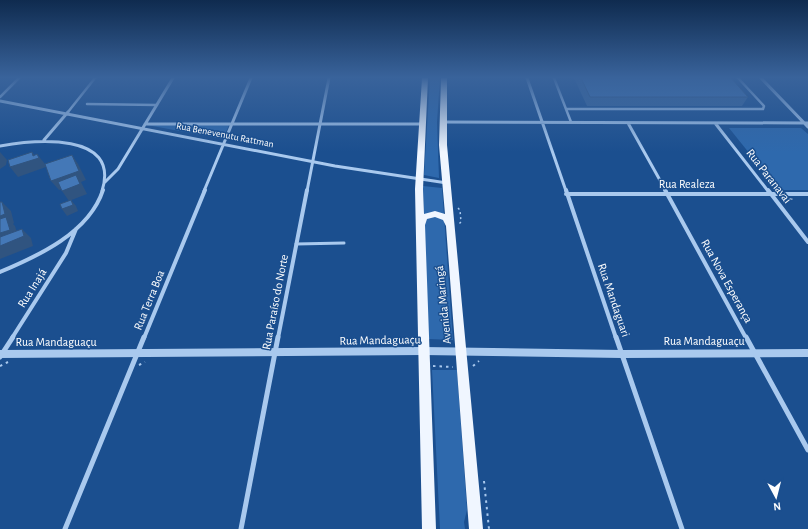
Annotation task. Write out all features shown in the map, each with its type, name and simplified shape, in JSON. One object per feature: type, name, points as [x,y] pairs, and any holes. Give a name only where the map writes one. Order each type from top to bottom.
[{"type":"main road","name":"Avenida Maringá","points":[[423,103],[419,180],[429,529]]},
{"type":"main road","name":"Avenida Maringá","points":[[443,103],[442,122],[447,183],[454,226],[476,529]]},
{"type":"main road","points":[[420,225],[424,217],[435,214],[446,218],[454,226]]},
{"type":"street","name":"Rua Benevenutu Rattman","points":[[10,103],[68,112],[143,128],[419,180],[447,183]]},
{"type":"street","name":"Rua Terra Boa","points":[[65,529],[241,103]]},
{"type":"street","name":"Rua Paraíso do Norte","points":[[241,529],[324,103]]},
{"type":"street","name":"Rua Mandaguari","points":[[535,103],[682,529]]},
{"type":"street","points":[[786,103],[806,123],[808,127]]},
{"type":"street","points":[[105,182],[118,169],[157,105]]},
{"type":"street","points":[[44,140],[68,112]]},
{"type":"street","points":[[442,122],[806,123]]},
{"type":"street","name":"Rua Nova Esperança","points":[[628,123],[808,450]]},
{"type":"street","name":"Rua Paranavaí","points":[[714,123],[808,242]]},
{"type":"street","points":[[145,124],[421,124]]},
{"type":"street","points":[[0,146],[44,140],[78,145],[90,151],[100,159],[104,170],[105,182],[101,195],[93,208],[76,228],[40,253],[0,272]]},
{"type":"street","name":"Rua Realeza","points":[[566,194],[808,194]]},
{"type":"street","name":"Rua Inajá","points":[[1,355],[66,253],[76,228]]},
{"type":"street","name":"Rua Mandaguaçu","points":[[1,355],[423,351],[622,354],[808,353]]},
{"type":"lane","points":[[68,112],[75,103]]},
{"type":"lane","points":[[564,103],[571,122]]},
{"type":"lane","points":[[566,109],[763,109],[764,106],[761,103]]},
{"type":"lane","points":[[87,104],[157,105]]},
{"type":"lane","points":[[296,244],[344,243]]},
{"type":"path","points":[[454,226],[461,222],[460,210],[455,205]]},
{"type":"path","points":[[0,366],[12,360]]},
{"type":"path","points":[[431,366],[458,367]]},
{"type":"shaded area","points":[[428,103],[438,103],[437,122],[439,178],[424,175]]},
{"type":"shaded area","points":[[147,125],[229,125],[223,139]]},
{"type":"shaded area","points":[[729,128],[801,128],[808,134],[808,190],[779,190]]},
{"type":"shaded area","points":[[423,186],[442,188],[453,340],[428,339]]},
{"type":"shaded area","points":[[432,370],[457,370],[467,510],[464,522],[465,529],[440,529]]},
{"type":"building","points":[[32,152],[33,156],[37,154],[39,158],[10,167],[8,160]]},
{"type":"building","points":[[72,155],[79,171],[51,181],[45,164]]},
{"type":"building","points":[[76,175],[80,184],[62,191],[58,182]]},
{"type":"building","points":[[71,200],[73,205],[62,209],[60,204]]},
{"type":"building","points":[[0,202],[2,202],[5,214],[0,216]]},
{"type":"building","points":[[6,217],[10,230],[0,233],[0,219]]},
{"type":"building","points":[[22,229],[24,236],[0,246],[0,237]]}]
